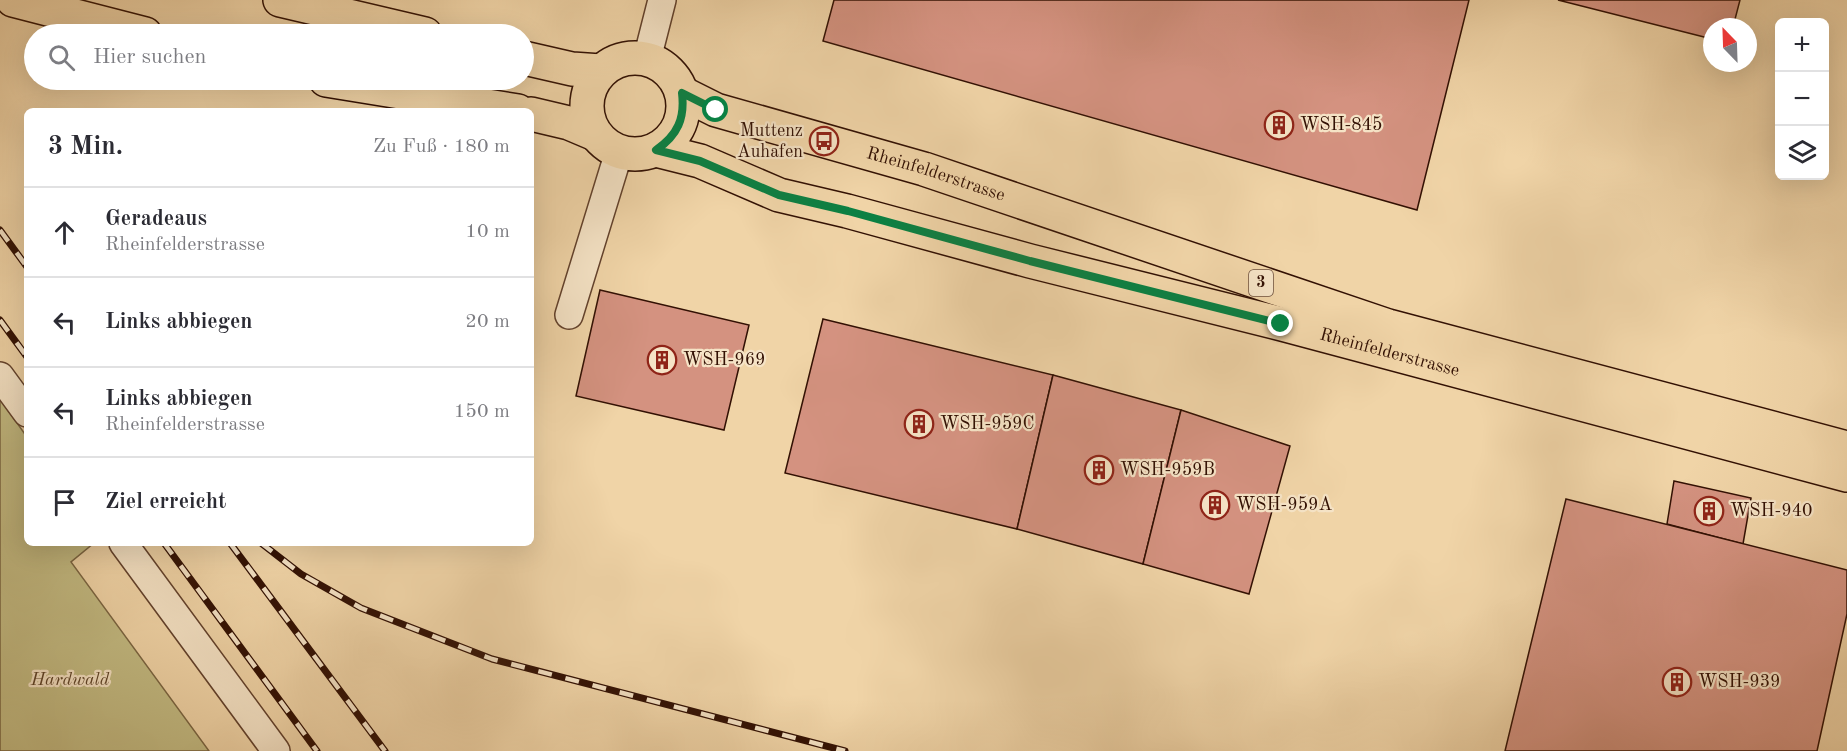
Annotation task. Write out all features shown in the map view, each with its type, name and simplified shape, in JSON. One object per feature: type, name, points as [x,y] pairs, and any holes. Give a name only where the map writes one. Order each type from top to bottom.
[{"type":"main road","points":[[13,0],[106,24]]},
{"type":"main road","points":[[280,0],[382,24]]},
{"type":"main road","points":[[534,115],[569,123],[607,143],[638,154],[656,150],[676,132],[683,113],[682,93],[677,81],[659,63],[647,59],[622,59],[601,71],[589,90],[586,112],[607,143]]},
{"type":"main road","points":[[534,60],[572,69],[601,71]]},
{"type":"main road","points":[[388,90],[499,108]]},
{"type":"main road","name":"Rheinfelderstrasse","points":[[682,93],[716,110],[924,169],[1388,326],[1847,448]]},
{"type":"main road","name":"Rheinfelderstrasse","points":[[656,150],[700,161],[779,195],[1281,324],[1847,475]]},
{"type":"street","points":[[647,59],[662,0]]},
{"type":"street","points":[[569,315],[607,143]]},
{"type":"street","points":[[0,376],[24,409]]},
{"type":"street","points":[[125,546],[276,751]]},
{"type":"green space","name":"Hardwald","points":[[0,399],[24,433],[24,546],[90,546],[71,562],[209,751],[0,751]]},
{"type":"building","name":"WSH-845","points":[[834,0],[1469,0],[1417,210],[823,41]]},
{"type":"building","points":[[1558,0],[1740,0],[1735,18],[1703,18],[1703,37]]},
{"type":"building","name":"WSH-969","points":[[600,290],[749,325],[724,430],[576,396]]},
{"type":"building","name":"WSH-959C","points":[[823,319],[1053,375],[1017,529],[785,473]]},
{"type":"building","name":"WSH-959B","points":[[1053,375],[1181,410],[1143,564],[1017,529]]},
{"type":"building","name":"WSH-959A","points":[[1181,410],[1290,446],[1249,594],[1143,564]]},
{"type":"building","name":"WSH-940","points":[[1674,481],[1751,498],[1743,544],[1667,524]]},
{"type":"building","name":"WSH-939","points":[[1566,499],[1847,570],[1847,614],[1817,751],[1505,751]]},
{"type":"railway","points":[[0,230],[24,263]]},
{"type":"railway","points":[[0,320],[24,353]]},
{"type":"railway","points":[[166,546],[317,751]]},
{"type":"railway","points":[[232,546],[385,751]]},
{"type":"railway","points":[[265,546],[301,574],[361,608],[492,659],[845,751]]},
{"type":"place","name":"WSH-845","points":[[1279,125]]},
{"type":"place","name":"Muttenz Auhafen","points":[[824,141]]},
{"type":"place","name":"WSH-969","points":[[662,360]]},
{"type":"place","name":"WSH-959C","points":[[919,424]]},
{"type":"place","name":"WSH-959B","points":[[1099,470]]},
{"type":"place","name":"WSH-959A","points":[[1215,505]]},
{"type":"place","name":"WSH-940","points":[[1709,511]]},
{"type":"place","name":"WSH-939","points":[[1677,682]]},
{"type":"route","points":[[716,110],[682,93],[684,106],[682,120],[676,132],[656,150],[700,161],[779,195],[1281,324]]}]
